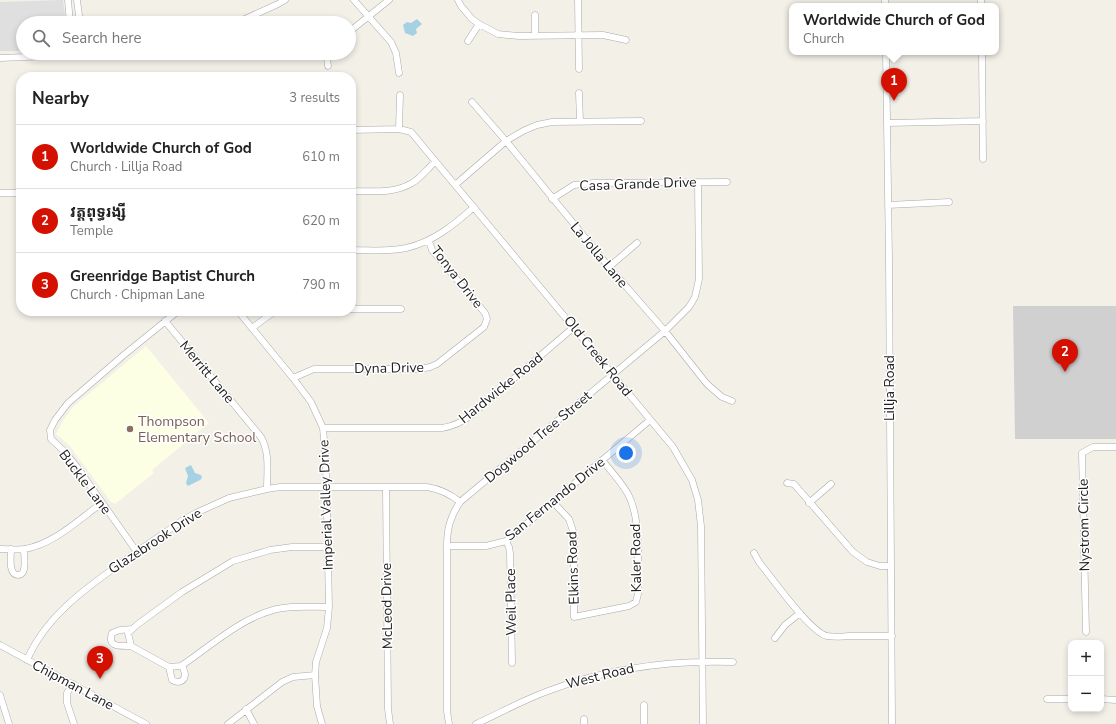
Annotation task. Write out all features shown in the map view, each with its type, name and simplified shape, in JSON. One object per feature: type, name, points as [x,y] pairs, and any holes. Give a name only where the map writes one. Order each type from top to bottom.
[{"type":"street","points":[[68,0],[69,16]]},
{"type":"street","points":[[77,0],[79,16]]},
{"type":"street","points":[[259,16],[285,0]]},
{"type":"street","points":[[354,0],[391,42],[396,53],[399,73]]},
{"type":"street","points":[[356,26],[390,0]]},
{"type":"street","points":[[458,0],[472,19],[498,34],[535,36],[603,35],[626,40]]},
{"type":"street","points":[[578,0],[579,69]]},
{"type":"street","points":[[535,16],[535,36]]},
{"type":"street","points":[[468,41],[479,24]]},
{"type":"street","name":"Lillja Road","points":[[886,55],[892,724]]},
{"type":"street","points":[[982,55],[983,159]]},
{"type":"street","points":[[0,58],[16,57]]},
{"type":"street","points":[[327,60],[328,66]]},
{"type":"street","points":[[579,93],[580,121]]},
{"type":"street","points":[[356,130],[399,129],[400,95]]},
{"type":"street","name":"La Jolla Lane","points":[[472,102],[713,390],[722,397],[732,401]]},
{"type":"street","points":[[455,185],[506,141],[523,131],[538,125],[552,122],[641,121]]},
{"type":"street","points":[[887,123],[983,121]]},
{"type":"street","name":"Old Creek Road","points":[[399,129],[412,132],[435,162],[673,447],[692,480],[698,500],[701,526],[703,724]]},
{"type":"street","points":[[356,191],[384,191],[396,189],[412,183],[435,162]]},
{"type":"street","name":"Dogwood Tree Street","points":[[449,724],[447,711],[447,531],[450,518],[460,502],[665,331],[689,307],[695,297],[699,279],[698,182]]},
{"type":"street","name":"Casa Grande Drive","points":[[552,199],[574,185],[594,183],[727,182]]},
{"type":"street","points":[[0,193],[16,193]]},
{"type":"street","points":[[888,205],[949,202]]},
{"type":"street","points":[[356,250],[396,250],[429,241],[452,227],[474,208]]},
{"type":"street","name":"Tonya Drive","points":[[429,241],[432,250],[485,313],[487,319],[484,327],[476,333]]},
{"type":"street","points":[[609,267],[637,243]]},
{"type":"street","points":[[356,309],[401,309]]},
{"type":"street","points":[[166,321],[172,316]]},
{"type":"street","name":"Imperial Valley Drive","points":[[242,316],[311,402],[323,428],[325,442],[329,607],[327,628],[320,650],[315,675],[317,706],[322,724]]},
{"type":"street","points":[[252,328],[268,316]]},
{"type":"street","name":"Buckle Lane","points":[[137,552],[77,467],[65,452],[51,439],[50,430],[54,420],[68,403],[166,321]]},
{"type":"street","name":"Merritt Lane","points":[[166,321],[261,437],[266,446],[267,489]]},
{"type":"street","name":"Hardwicke Road","points":[[323,428],[442,428],[453,426],[470,416],[574,328]]},
{"type":"street","name":"Dyna Drive","points":[[293,378],[314,369],[420,369],[430,367],[437,364],[476,333]]},
{"type":"street","name":"San Fernando Drive","points":[[447,546],[486,546],[506,541],[650,420]]},
{"type":"street","name":"Nystrom Circle","points":[[1086,632],[1082,453],[1093,447],[1116,447]]},
{"type":"street","name":"Kaler Road","points":[[574,617],[629,606],[636,602],[638,594],[637,522],[634,508],[628,495],[602,460]]},
{"type":"street","points":[[787,483],[794,484],[857,557],[876,565],[891,566]]},
{"type":"street","points":[[809,503],[831,484]]},
{"type":"street","name":"Glazebrook Drive","points":[[27,660],[34,646],[48,626],[85,588],[196,513],[229,498],[280,487],[427,487],[448,493],[460,502]]},
{"type":"street","name":"McLeod Drive","points":[[386,488],[388,709],[390,724]]},
{"type":"street","name":"Elkins Road","points":[[552,502],[569,519],[574,534],[574,617]]},
{"type":"street","points":[[0,549],[24,549],[46,542],[59,535],[102,503]]},
{"type":"street","name":"Weil Place","points":[[506,541],[510,553],[512,663]]},
{"type":"street","points":[[131,646],[128,633],[139,623],[182,592],[233,561],[270,550],[327,547]]},
{"type":"street","points":[[11,549],[12,573],[19,575],[24,569],[24,549]]},
{"type":"street","points":[[754,553],[759,562],[800,613],[814,629],[825,636],[892,636]]},
{"type":"street","points":[[132,629],[120,630],[112,633],[110,638],[111,642],[116,646],[131,646],[170,668],[182,665],[243,623],[259,615],[290,607],[329,607]]},
{"type":"street","points":[[775,638],[785,624],[800,613]]},
{"type":"street","name":"Chipman Lane","points":[[1,648],[27,660],[146,724]]},
{"type":"street","name":"West Road","points":[[476,724],[538,695],[596,675],[634,667],[676,662],[733,662]]},
{"type":"street","points":[[170,668],[172,680],[180,682],[183,680],[185,675],[182,665]]},
{"type":"street","points":[[228,724],[282,682],[293,677],[315,675]]},
{"type":"street","points":[[72,684],[67,693],[67,703],[74,724]]},
{"type":"street","points":[[0,695],[9,724]]},
{"type":"street","points":[[1047,699],[1068,699]]},
{"type":"street","points":[[1104,700],[1116,700]]},
{"type":"street","points":[[644,705],[644,724]]},
{"type":"street","points":[[246,709],[254,724]]},
{"type":"shaded area","points":[[63,0],[65,16],[16,16],[16,51],[0,51],[0,2]]},
{"type":"shaded area","points":[[1013,306],[1116,306],[1116,439],[1015,439]]},
{"type":"shaded area","name":"Thompson Elementary School","points":[[146,346],[209,423],[152,470],[154,473],[115,504],[111,502],[69,445],[56,434],[64,419],[73,407]]},
{"type":"water","points":[[417,19],[422,24],[416,29],[417,33],[413,36],[405,33],[403,25],[407,22],[411,23]]},
{"type":"water","points":[[191,465],[195,473],[201,475],[202,478],[188,486],[186,483],[188,476],[185,468]]},
{"type":"place","name":"Worldwide Church of God","points":[[894,101]]},
{"type":"place","name":"វត្តពុទ្ធរង្សី","points":[[1065,372]]},
{"type":"place","name":"Thompson Elementary School","points":[[130,429]]},
{"type":"place","name":"Greenridge Baptist Church","points":[[100,679]]}]
